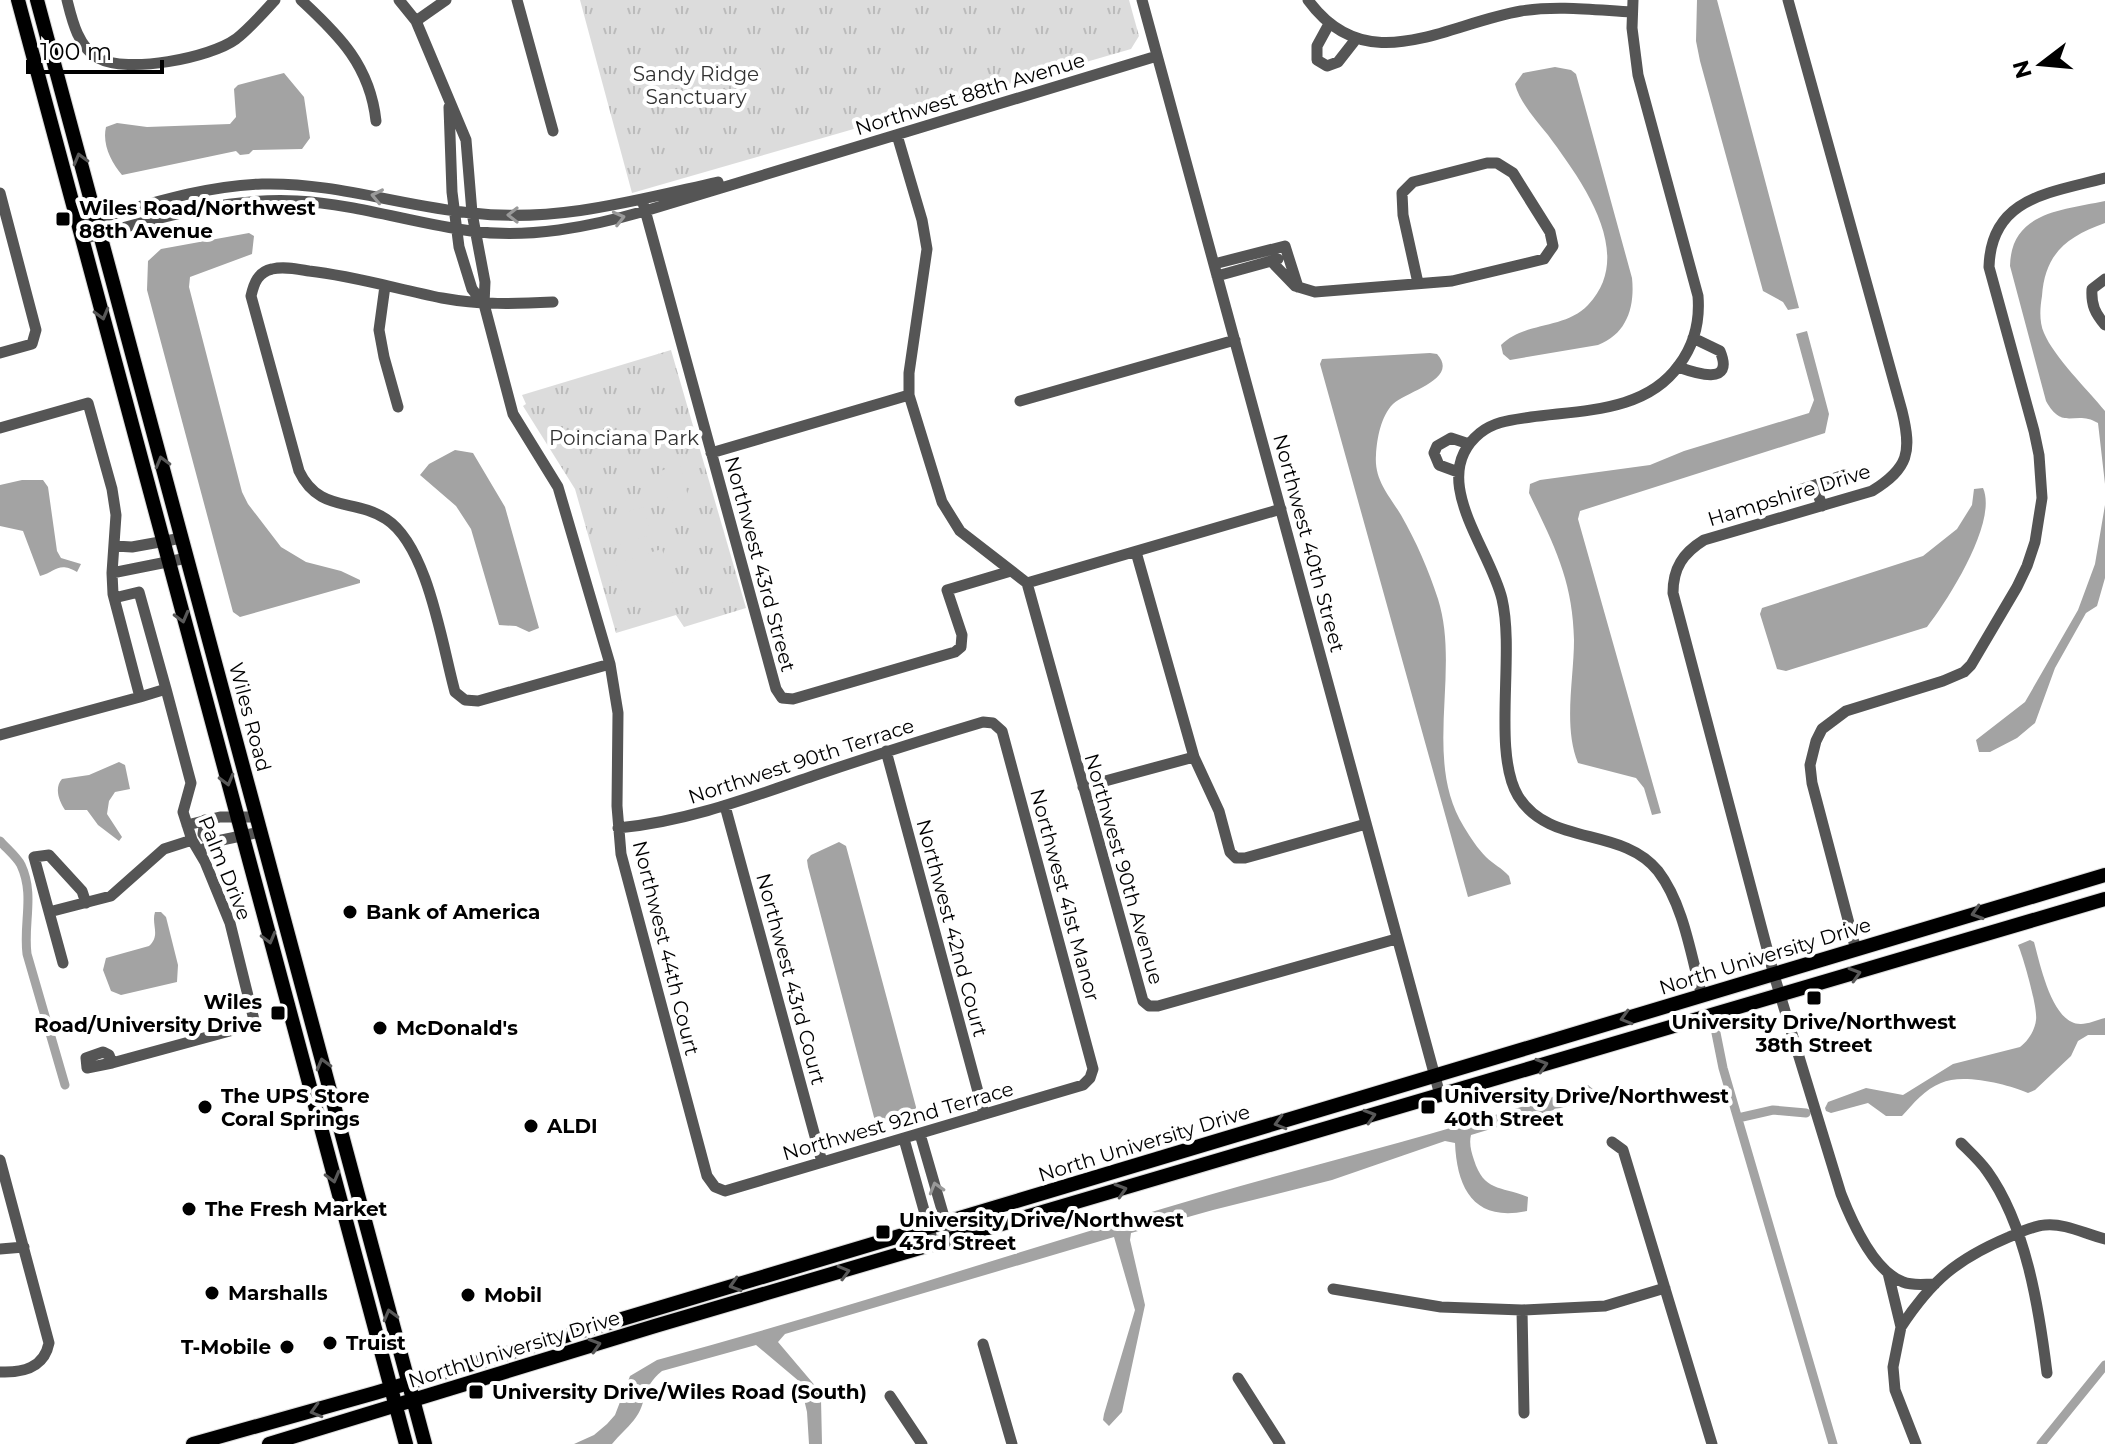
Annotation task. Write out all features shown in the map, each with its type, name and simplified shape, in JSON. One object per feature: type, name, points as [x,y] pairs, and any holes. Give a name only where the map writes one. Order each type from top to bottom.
[{"type":"main road","name":"Wiles Road","points":[[18,0],[406,1444]]},
{"type":"main road","name":"Wiles Road","points":[[37,0],[425,1444]]},
{"type":"main road","name":"North University Drive","points":[[193,1444],[409,1383],[2105,875]]},
{"type":"main road","points":[[2029,897],[2036,920]]},
{"type":"main road","name":"North University Drive","points":[[269,1444],[655,1326],[2105,899]]},
{"type":"main road","points":[[2007,904],[2014,927]]},
{"type":"main road","points":[[655,1326],[669,1305]]},
{"type":"street","points":[[67,0],[73,23],[90,51],[112,63],[177,61],[208,54],[235,39],[275,0]]},
{"type":"street","points":[[301,0],[355,56],[374,100],[376,121]]},
{"type":"street","name":"Northwest 44th Court","points":[[399,0],[416,21],[466,140],[474,231],[485,282],[484,304],[513,414],[558,487],[610,664],[619,725],[618,828],[621,854],[707,1176],[715,1187]]},
{"type":"street","points":[[416,21],[446,0]]},
{"type":"street","points":[[517,0],[553,131]]},
{"type":"street","name":"Northwest 40th Street","points":[[1142,0],[1440,1095]]},
{"type":"street","points":[[1308,0],[1329,24],[1356,39],[1383,44],[1413,41],[1534,10],[1632,6],[1633,50],[1638,75],[1696,283],[1699,308],[1693,338],[1678,367],[1657,388],[1629,402],[1496,423],[1469,444],[1458,478],[1463,506],[1495,575],[1506,614],[1506,751],[1510,780],[1530,812],[1545,822],[1616,843],[1647,860],[1658,871],[1675,902],[1702,996]]},
{"type":"street","name":"Hampshire Drive","points":[[1774,975],[1673,593],[1673,579],[1679,563],[1689,550],[1704,540],[1872,491],[1900,468],[1907,454],[1908,438],[1788,0]]},
{"type":"street","points":[[1329,24],[1317,46],[1317,60],[1322,64],[1327,66],[1338,62],[1356,39]]},
{"type":"street","name":"Northwest 88th Avenue","points":[[98,226],[207,207],[280,200],[345,206],[474,231],[542,231],[588,225],[645,211],[1157,56]]},
{"type":"street","name":"Northwest 44th Court","points":[[448,98],[456,229],[472,289],[484,304]]},
{"type":"street","points":[[897,135],[922,220],[927,249],[909,373],[909,395],[942,502],[960,531],[1027,583],[1281,509]]},
{"type":"street","points":[[1271,261],[1299,287],[1315,292],[1452,281],[1544,259],[1553,246],[1550,232],[1513,173],[1497,163],[1487,163],[1413,182],[1402,193],[1403,215],[1418,283]]},
{"type":"street","name":"Northwest 88th Avenue","points":[[98,226],[223,188],[275,184],[340,188],[454,211],[541,215],[642,199],[793,165]]},
{"type":"street","points":[[1856,950],[1812,783],[1812,753],[1822,729],[1846,711],[1964,672],[2017,587],[2035,542],[2040,519],[2042,476],[2034,431],[1989,267],[1991,241],[2003,219],[2015,208],[2030,200],[2105,178]]},
{"type":"street","points":[[0,193],[36,330],[32,344],[0,353]]},
{"type":"street","name":"Northwest 43rd Street","points":[[642,199],[776,689],[782,698],[793,699],[955,652],[961,647],[962,635],[947,590],[1011,571]]},
{"type":"street","points":[[78,224],[98,226]]},
{"type":"street","points":[[82,239],[98,226]]},
{"type":"street","points":[[1216,270],[1285,246],[1299,287]]},
{"type":"street","points":[[1216,270],[1288,256]]},
{"type":"street","points":[[553,302],[484,304],[385,286],[344,275],[283,268],[270,269],[260,275],[253,284],[251,296],[304,483],[335,504],[386,519],[405,537],[420,561],[455,692],[465,700],[478,701],[610,664]]},
{"type":"street","points":[[2105,279],[2092,289],[2091,298],[2093,308],[2105,325]]},
{"type":"street","points":[[385,286],[379,330],[398,407]]},
{"type":"street","points":[[1678,367],[1702,376],[1713,376],[1721,370],[1720,351],[1693,338]]},
{"type":"street","points":[[1020,401],[1235,340]]},
{"type":"street","points":[[711,453],[909,395]]},
{"type":"street","points":[[0,428],[88,403],[112,489],[116,515],[112,573],[114,598],[140,697]]},
{"type":"street","points":[[1458,478],[1439,465],[1434,453],[1437,446],[1451,438],[1469,444]]},
{"type":"street","points":[[1802,489],[1844,475]]},
{"type":"street","points":[[1815,485],[1822,506]]},
{"type":"street","points":[[115,546],[132,547],[182,538]]},
{"type":"street","points":[[132,547],[129,559],[140,569]]},
{"type":"street","points":[[1136,552],[1194,757],[1219,811],[1230,852],[1236,858],[1245,858],[1366,824]]},
{"type":"street","points":[[112,573],[187,558]]},
{"type":"street","name":"Northwest 90th Avenue","points":[[1027,583],[1143,1001],[1149,1006],[1158,1006],[1396,939]]},
{"type":"street","name":"Palm Drive","points":[[112,1063],[255,1024],[230,923],[187,825],[183,806],[191,783],[139,592],[114,598]]},
{"type":"street","points":[[0,735],[166,689]]},
{"type":"street","name":"Northwest 90th Terrace","points":[[618,828],[656,825],[725,806],[886,751],[983,722],[993,723]]},
{"type":"street","name":"Northwest 41st Manor","points":[[993,723],[1002,731],[1093,1069],[1090,1078]]},
{"type":"street","name":"Northwest 42nd Court","points":[[886,751],[984,1114]]},
{"type":"street","points":[[1083,787],[1194,757]]},
{"type":"street","name":"Northwest 43rd Court","points":[[725,806],[822,1162]]},
{"type":"street","points":[[187,825],[220,817],[256,817]]},
{"type":"street","points":[[205,820],[203,834],[217,841]]},
{"type":"street","points":[[199,852],[217,841],[260,832]]},
{"type":"street","points":[[49,912],[111,896],[164,849],[192,840]]},
{"type":"street","points":[[63,963],[34,857],[49,855],[82,891],[86,903]]},
{"type":"street","points":[[1774,975],[1851,1219],[1888,1273],[1902,1282],[1935,1284]]},
{"type":"street","name":"Northwest 92nd Terrace","points":[[715,1187],[725,1191],[904,1139],[1083,1085],[1090,1078]]},
{"type":"street","points":[[920,1134],[951,1241]]},
{"type":"street","points":[[904,1139],[934,1246]]},
{"type":"street","points":[[1612,1142],[1623,1150],[1712,1444]]},
{"type":"street","points":[[1961,1143],[1987,1170],[2018,1233],[2041,1321],[2047,1373]]},
{"type":"street","points":[[0,1160],[49,1343],[47,1356],[40,1363],[27,1369],[0,1372]]},
{"type":"street","points":[[1916,1444],[1895,1390],[1893,1367],[1901,1327],[1935,1284],[1956,1264],[1977,1251],[2042,1225],[2061,1225],[2105,1239]]},
{"type":"street","points":[[0,1249],[24,1247]]},
{"type":"street","points":[[1888,1273],[1901,1327]]},
{"type":"street","points":[[1333,1289],[1441,1307],[1522,1310],[1605,1306],[1665,1288]]},
{"type":"street","points":[[1522,1310],[1524,1413]]},
{"type":"street","points":[[983,1344],[1012,1444]]},
{"type":"street","points":[[1238,1378],[1280,1444]]},
{"type":"street","points":[[890,1396],[922,1444]]},
{"type":"green space","name":"Sandy Ridge Sanctuary","points":[[580,0],[1129,0],[1139,36],[1131,49],[632,193]]},
{"type":"green space","name":"Poinciana Park","points":[[671,350],[746,608],[684,627],[676,615],[616,633],[575,489],[523,406],[526,404],[522,395]]},
{"type":"green space","points":[[680,465],[688,496],[669,502],[660,471]]},
{"type":"green space","points":[[643,507],[651,535],[608,548],[599,520]]},
{"type":"green space","points":[[662,549],[676,595],[630,608],[616,563]]},
{"type":"shaded area","points":[[1697,0],[1717,0],[1799,308],[1788,310],[1783,302],[1763,291],[1700,61],[1696,41]]},
{"type":"shaded area","points":[[1555,67],[1576,74],[1632,278],[1632,299],[1622,327],[1598,345],[1510,360],[1503,354],[1501,345],[1521,332],[1578,313],[1602,285],[1607,263],[1606,241],[1588,195],[1524,105],[1515,84],[1523,73]]},
{"type":"shaded area","points":[[284,73],[304,97],[310,138],[302,149],[253,150],[240,155],[236,151],[122,175],[111,159],[105,140],[106,127],[117,123],[147,127],[230,124],[236,117],[234,89],[238,85]]},
{"type":"shaded area","points":[[2105,201],[2105,223],[2079,234],[2053,258],[2044,281],[2040,315],[2044,333],[2055,352],[2105,411],[2105,484],[2098,423],[2090,419],[2058,416],[2046,401],[2010,266],[2019,234],[2029,224],[2056,211]]},
{"type":"shaded area","points":[[249,233],[254,236],[252,254],[190,277],[189,287],[242,492],[281,547],[306,562],[341,571],[360,580],[360,583],[240,617],[233,612],[147,290],[148,261],[161,249]]},
{"type":"shaded area","points":[[1807,331],[1829,414],[1825,433],[1580,511],[1578,519],[1661,813],[1652,815],[1644,788],[1636,778],[1578,763],[1570,718],[1574,640],[1570,599],[1554,547],[1529,493],[1530,484],[1650,465],[1684,451],[1809,413],[1814,400],[1796,334]]},
{"type":"shaded area","points":[[1437,354],[1442,371],[1429,384],[1400,399],[1389,409],[1379,435],[1376,464],[1383,487],[1417,546],[1438,599],[1446,656],[1445,773],[1452,801],[1474,843],[1509,876],[1511,884],[1468,897],[1320,364],[1322,359]]},
{"type":"shaded area","points":[[455,450],[473,453],[505,507],[539,628],[529,632],[516,626],[499,625],[471,529],[456,506],[420,475],[429,464]]},
{"type":"shaded area","points":[[22,480],[43,480],[48,487],[57,551],[61,558],[81,564],[77,572],[61,567],[40,576],[23,531],[0,526],[0,485]]},
{"type":"shaded area","points":[[1983,488],[1986,503],[1977,540],[1958,580],[1927,627],[1786,671],[1777,669],[1760,614],[1762,608],[1923,556],[1957,529],[1972,505],[1974,489]]},
{"type":"shaded area","points":[[2105,505],[2105,578],[2097,606],[2086,613],[2055,668],[2035,723],[2017,738],[1990,752],[1979,752],[1976,740],[2025,702],[2078,610],[2095,564]]},
{"type":"shaded area","points":[[119,762],[125,765],[130,789],[115,792],[109,801],[107,814],[122,837],[119,841],[98,825],[87,810],[65,810],[58,790],[62,779],[89,775]]},
{"type":"shaded area","points":[[839,842],[846,846],[916,1107],[916,1113],[890,1123],[875,1121],[808,867],[807,860],[811,855]]},
{"type":"shaded area","points":[[155,912],[161,912],[166,917],[178,965],[177,982],[121,995],[111,991],[103,970],[106,958],[149,946],[155,934]]},
{"type":"shaded area","points":[[2030,940],[2034,942],[2049,991],[2062,1015],[2071,1022],[2081,1024],[2105,1018],[2105,1035],[2088,1035],[2078,1041],[2071,1056],[2028,1093],[1997,1083],[1960,1079],[1930,1089],[1902,1116],[1886,1116],[1868,1103],[1831,1113],[1826,1111],[1828,1102],[1866,1088],[1903,1095],[1953,1064],[2020,1047],[2026,1042],[2034,1028],[2036,1014],[2018,945]]},
{"type":"shaded area","points":[[1588,1085],[1594,1090],[1590,1099],[1471,1135],[1472,1153],[1483,1178],[1495,1186],[1528,1197],[1527,1211],[1494,1212],[1472,1199],[1460,1175],[1455,1143],[1445,1141],[1332,1180],[1131,1233],[1145,1305],[1122,1412],[1109,1426],[1103,1420],[1104,1414],[1135,1310],[1114,1237],[785,1334],[778,1342],[817,1388],[821,1399],[822,1444],[809,1444],[807,1412],[800,1382],[756,1345],[662,1371],[650,1384],[638,1414],[612,1444],[574,1444],[594,1435],[607,1424],[615,1415],[630,1376],[657,1360]]},
{"type":"waterway","points":[[0,841],[19,862],[25,876],[28,898],[27,954],[65,1085]]},
{"type":"waterway","points":[[1716,1033],[1723,1068],[1833,1444]]},
{"type":"waterway","points":[[1738,1118],[1773,1110],[1806,1113]]},
{"type":"waterway","points":[[2041,1444],[2105,1365]]},
{"type":"place","name":"Wiles Road/Northwest 88th Avenue","points":[[63,219]]},
{"type":"place","name":"Bank of America","points":[[350,912]]},
{"type":"place","name":"University Drive/Northwest 38th Street","points":[[1814,998]]},
{"type":"place","name":"Wiles Road/University Drive","points":[[278,1013]]},
{"type":"place","name":"McDonald's","points":[[380,1028]]},
{"type":"place","name":"The UPS Store Coral Springs","points":[[205,1107]]},
{"type":"place","name":"University Drive/Northwest 40th Street","points":[[1428,1107]]},
{"type":"place","name":"ALDI","points":[[531,1126]]},
{"type":"place","name":"The Fresh Market","points":[[189,1209]]},
{"type":"place","name":"University Drive/Northwest 43rd Street","points":[[883,1232]]},
{"type":"place","name":"Marshalls","points":[[212,1293]]},
{"type":"place","name":"Mobil","points":[[468,1295]]},
{"type":"place","name":"Truist","points":[[330,1343]]},
{"type":"place","name":"T-Mobile","points":[[287,1347]]},
{"type":"place","name":"University Drive/Wiles Road (South)","points":[[476,1392]]}]
